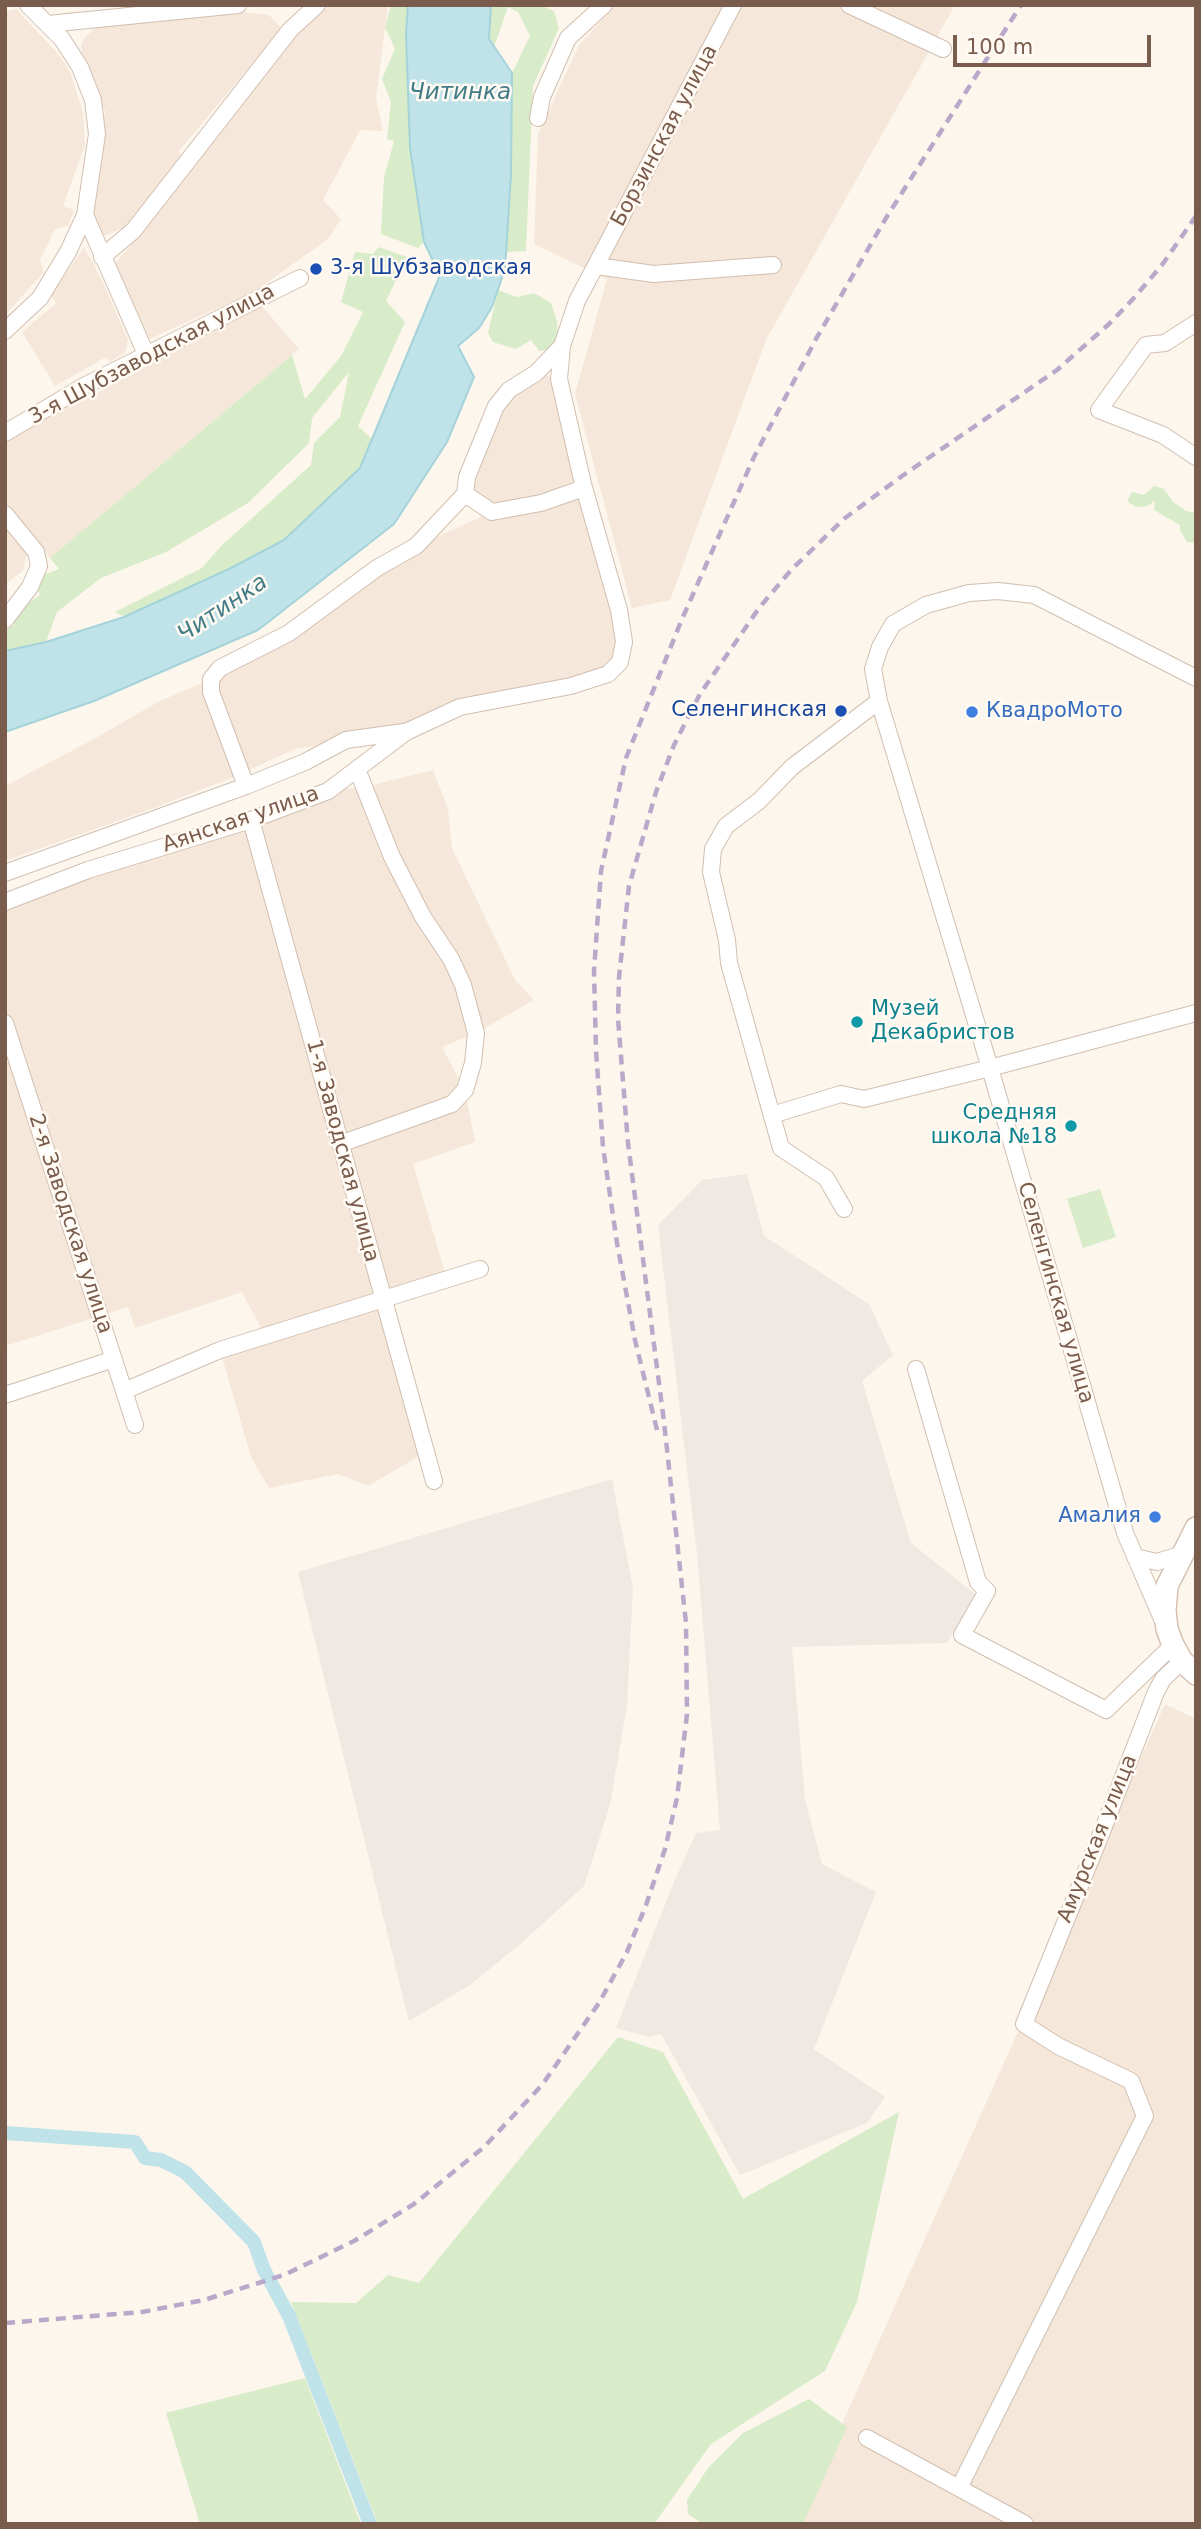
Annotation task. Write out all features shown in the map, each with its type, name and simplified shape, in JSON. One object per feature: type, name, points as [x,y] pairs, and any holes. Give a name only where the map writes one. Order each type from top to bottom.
[{"type":"main road","points":[[1180,1652],[1165,1611],[1167,1586],[1196,1528]]},
{"type":"street","points":[[10,327],[40,298],[68,252],[85,215],[97,134],[93,100],[80,66],[62,39],[27,5]]},
{"type":"street","points":[[48,24],[238,5]]},
{"type":"street","points":[[102,257],[133,231],[209,130],[290,30],[317,5]]},
{"type":"street","points":[[538,118],[542,97],[568,38],[604,5]]},
{"type":"street","name":"Борзинская улица","points":[[562,346],[574,309],[733,5]]},
{"type":"street","points":[[849,5],[943,49]]},
{"type":"street","points":[[85,215],[146,354]]},
{"type":"street","points":[[596,266],[654,274],[773,265]]},
{"type":"street","name":"3-я Шубзаводская улица","points":[[5,433],[83,386],[300,278]]},
{"type":"street","points":[[1196,323],[1165,343],[1146,345],[1099,410],[1163,435],[1196,457]]},
{"type":"street","points":[[465,494],[492,512],[541,503],[584,488],[559,379],[562,346]]},
{"type":"street","points":[[246,786],[211,692],[211,679],[220,668],[289,633],[377,568],[416,545],[465,494],[467,477],[496,406],[509,390],[536,373],[562,346]]},
{"type":"street","name":"Аянская улица","points":[[5,902],[88,870],[251,820],[328,791],[406,732],[460,707],[571,686],[608,674],[620,662],[624,642],[619,610],[584,488]]},
{"type":"street","points":[[5,514],[36,552],[39,566],[30,587],[5,620]]},
{"type":"street","name":"Селенгинская улица","points":[[1180,1652],[1125,1533],[990,1068],[875,704],[873,669],[880,647],[893,624],[926,605],[969,593],[998,591],[1034,595],[1196,678]]},
{"type":"street","points":[[845,1209],[826,1178],[781,1148],[729,963],[727,940],[711,872],[713,849],[726,825],[759,800],[792,767],[875,704]]},
{"type":"street","points":[[5,873],[246,786],[305,762],[346,740],[406,732]]},
{"type":"street","points":[[340,1144],[452,1104],[465,1090],[473,1063],[475,1033],[463,985],[451,960],[423,917],[393,857],[357,769]]},
{"type":"street","name":"1-я Заводская улица","points":[[251,820],[434,1481]]},
{"type":"street","points":[[772,1115],[841,1094],[863,1099],[1196,1013]]},
{"type":"street","name":"2-я Заводская улица","points":[[5,1023],[135,1425]]},
{"type":"street","points":[[124,1391],[220,1350],[480,1269]]},
{"type":"street","points":[[5,1395],[114,1360]]},
{"type":"street","points":[[916,1369],[978,1582],[987,1591],[962,1635],[1106,1710],[1180,1652]]},
{"type":"street","points":[[1135,1557],[1157,1562],[1183,1554]]},
{"type":"street","name":"Амурская улица","points":[[959,2488],[1145,2116],[1130,2081],[1058,2046],[1024,2024],[1156,1692],[1180,1652]]},
{"type":"street","points":[[867,2438],[1025,2524]]},
{"type":"shaded area","points":[[327,5],[388,5],[376,98],[383,131],[360,130],[323,200],[341,219],[328,239],[257,290],[150,339],[139,335],[112,267],[285,47],[313,16]]},
{"type":"shaded area","points":[[616,5],[955,5],[766,340],[670,600],[632,608],[575,394],[607,279],[534,244],[538,134],[579,45]]},
{"type":"shaded area","points":[[16,9],[59,55],[70,72],[83,112],[85,145],[63,206],[74,210],[68,226],[55,229],[40,260],[44,272],[7,313],[5,12]]},
{"type":"shaded area","points":[[229,11],[269,15],[282,28],[179,151],[182,159],[127,226],[104,236],[93,219],[105,111],[83,59],[81,45],[86,36],[99,25]]},
{"type":"shaded area","points":[[84,247],[102,280],[128,340],[125,353],[109,362],[106,357],[55,386],[22,332],[56,303],[51,295]]},
{"type":"shaded area","points":[[261,305],[299,349],[50,558],[5,508],[5,440],[80,396],[96,393]]},
{"type":"shaded area","points":[[536,373],[559,379],[624,642],[608,674],[460,707],[406,732],[295,749],[234,777],[154,808],[5,861],[5,786],[158,702],[211,679],[416,546],[492,512],[465,494],[496,406]]},
{"type":"shaded area","points":[[5,520],[28,547],[23,571],[5,584]]},
{"type":"shaded area","points":[[433,770],[448,809],[452,848],[515,980],[534,1000],[476,1033],[442,1047],[465,1090],[475,1142],[413,1164],[447,1279],[384,1299],[426,1452],[368,1486],[338,1474],[269,1488],[251,1457],[220,1350],[265,1336],[242,1292],[135,1328],[128,1307],[5,1346],[5,902],[328,791],[364,787]]},
{"type":"shaded area","points":[[747,1174],[764,1236],[869,1304],[893,1355],[862,1381],[911,1543],[975,1594],[947,1643],[792,1647],[805,1800],[822,1864],[876,1892],[814,2049],[885,2097],[867,2123],[740,2175],[661,2034],[650,2037],[616,2028],[696,1833],[720,1830],[697,1554],[658,1225],[702,1180]]},
{"type":"shaded area","points":[[612,1479],[633,1588],[627,1704],[610,1805],[584,1886],[524,1941],[470,1985],[409,2021],[298,1572]]},
{"type":"shaded area","points":[[1165,1704],[1196,1719],[1196,2524],[797,2524]]},
{"type":"green space","points":[[391,5],[408,5],[406,34],[410,148],[424,242],[418,248],[381,234],[384,177],[394,141],[387,139],[391,102],[382,79],[395,49],[385,27]]},
{"type":"green space","points":[[491,5],[540,5],[554,11],[559,28],[533,86],[526,251],[506,252],[511,174],[512,73],[530,36],[518,12],[508,7],[494,47],[489,39]]},
{"type":"green space","points":[[379,247],[407,257],[386,301],[405,322],[358,426],[373,440],[360,468],[284,540],[229,569],[124,617],[115,612],[202,568],[221,546],[311,465],[314,443],[340,417],[349,372],[312,418],[309,443],[248,503],[166,552],[101,578],[57,612],[46,642],[5,651],[5,631],[14,625],[15,611],[40,595],[33,579],[59,569],[50,558],[292,355],[305,399],[341,356],[363,312],[341,302],[355,252],[373,254]]},
{"type":"green space","points":[[498,290],[517,297],[534,293],[551,303],[557,321],[558,340],[552,349],[539,351],[531,340],[516,349],[493,342],[488,333]]},
{"type":"green space","points":[[1154,486],[1164,489],[1173,502],[1186,511],[1196,513],[1196,543],[1187,542],[1180,525],[1154,510],[1155,501],[1147,506],[1136,507],[1127,501],[1132,492],[1144,495]]},
{"type":"green space","points":[[1100,1189],[1116,1237],[1083,1248],[1067,1199]]},
{"type":"green space","points":[[618,2037],[663,2052],[743,2199],[899,2112],[857,2302],[825,2371],[711,2444],[654,2524],[378,2524],[291,2302],[356,2303],[388,2275],[419,2283]]},
{"type":"green space","points":[[305,2378],[361,2524],[200,2524],[166,2413]]},
{"type":"green space","points":[[809,2399],[847,2427],[803,2524],[703,2524],[688,2514],[687,2500],[708,2468],[743,2433]]},
{"type":"water","name":"Читинка","points":[[408,5],[491,5],[489,39],[512,73],[511,174],[505,269],[492,307],[479,328],[458,346],[474,377],[447,442],[394,524],[258,630],[94,701],[5,732],[5,651],[46,642],[124,617],[229,569],[284,540],[360,468],[440,275],[424,242],[410,148],[406,34]]},
{"type":"waterway","points":[[5,2133],[135,2142],[145,2158],[161,2160],[185,2172],[254,2242],[264,2270],[289,2316],[370,2524]]},
{"type":"railway","points":[[657,1430],[635,1340],[617,1243],[603,1147],[596,1051],[594,971],[601,871],[626,758],[682,619],[754,457],[816,339],[886,218],[1021,5]]},
{"type":"railway","points":[[5,2323],[142,2312],[204,2300],[284,2275],[354,2241],[414,2204],[484,2147],[542,2085],[599,2003],[627,1952],[665,1849],[677,1798],[687,1714],[686,1623],[664,1422],[628,1143],[618,1019],[619,977],[629,886],[656,792],[674,745],[700,694],[759,608],[792,569],[845,518],[1057,370],[1133,299],[1162,265],[1196,216]]},
{"type":"place","name":"3-я Шубзаводская","points":[[316,269]]},
{"type":"place","name":"Селенгинская","points":[[841,711]]},
{"type":"place","name":"КвадроМото","points":[[972,712]]},
{"type":"place","name":"Музей Декабристов","points":[[857,1022]]},
{"type":"place","name":"Средняя школа №18","points":[[1071,1126]]},
{"type":"place","name":"Амалия","points":[[1155,1517]]}]
